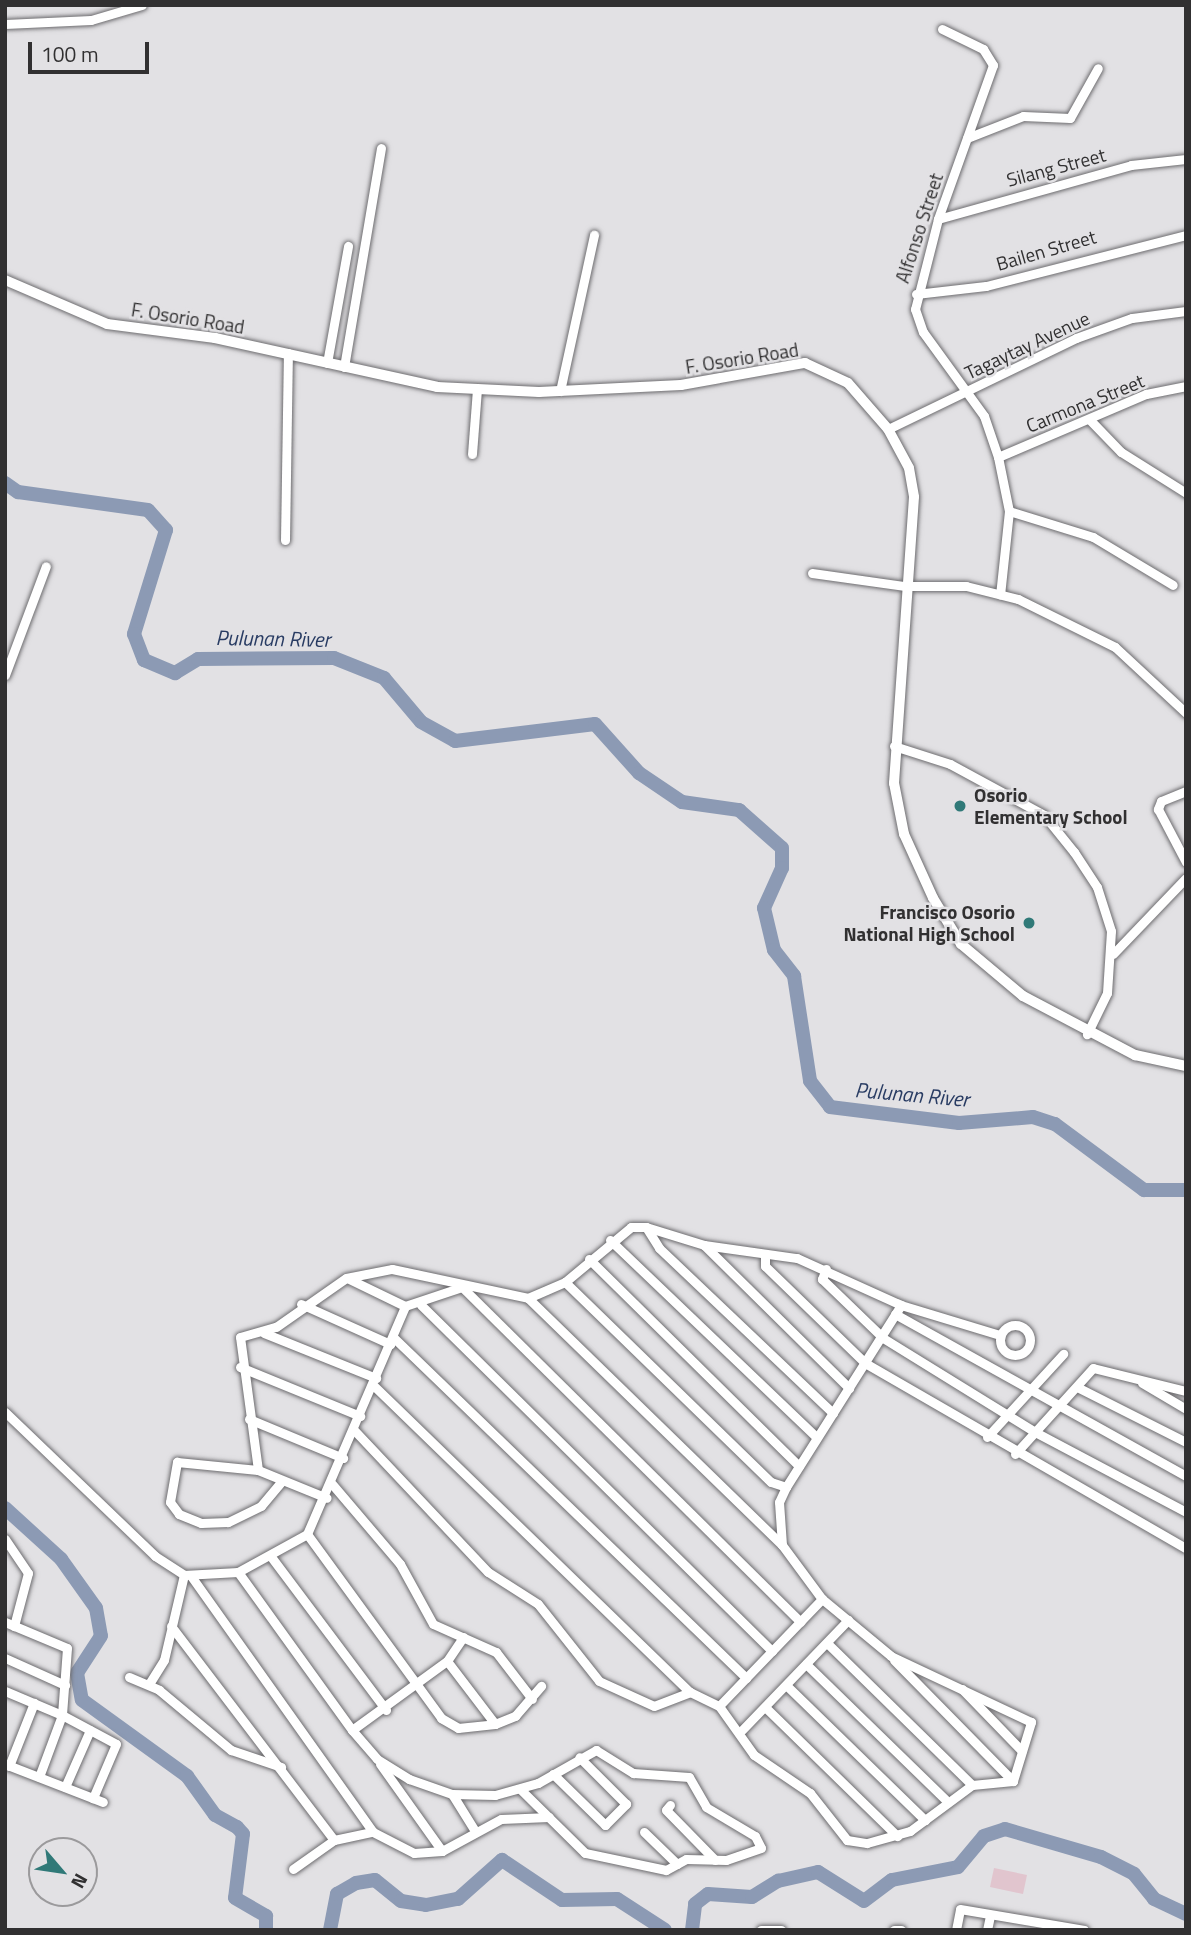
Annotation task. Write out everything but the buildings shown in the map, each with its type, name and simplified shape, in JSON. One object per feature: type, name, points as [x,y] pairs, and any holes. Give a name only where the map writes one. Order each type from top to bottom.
[{"type":"street","points":[[5,24],[91,20],[142,5]]},
{"type":"street","name":"Alfonso Street","points":[[942,29],[983,49],[993,65],[938,219],[916,293],[923,332],[969,391],[998,457],[1009,511],[1000,595]]},
{"type":"street","points":[[967,138],[1023,116],[1070,118],[1098,68]]},
{"type":"street","points":[[344,367],[381,148]]},
{"type":"street","name":"Silang Street","points":[[938,219],[1131,165],[1186,159]]},
{"type":"street","points":[[560,391],[594,235]]},
{"type":"street","name":"Bailen Street","points":[[916,293],[986,286],[1186,235]]},
{"type":"street","points":[[327,363],[348,246]]},
{"type":"street","name":"F. Osorio Road","points":[[5,280],[107,324],[288,353],[344,367],[477,389],[560,391],[714,382],[805,363],[848,383],[888,429],[909,468],[914,497],[894,746],[904,834],[961,944],[1023,996],[1087,1034],[1135,1055],[1186,1066]]},
{"type":"street","name":"Tagaytay Avenue","points":[[888,429],[1076,338],[1132,318],[1186,311]]},
{"type":"street","points":[[285,540],[288,353]]},
{"type":"street","name":"Carmona Street","points":[[998,457],[1146,394],[1186,386]]},
{"type":"street","points":[[472,454],[477,389]]},
{"type":"street","points":[[1089,419],[1121,452],[1186,493]]},
{"type":"street","points":[[1009,511],[1093,537],[1173,585]]},
{"type":"street","points":[[5,675],[9,653],[46,566]]},
{"type":"street","points":[[812,573],[905,586],[966,586],[1000,595],[1098,636],[1186,713]]},
{"type":"street","points":[[894,746],[950,764],[1053,822],[1097,887],[1113,954],[1107,993],[1087,1034]]},
{"type":"street","points":[[1186,791],[1161,801],[1158,809],[1186,862]]},
{"type":"street","points":[[1113,954],[1186,878]]},
{"type":"street","points":[[258,1470],[240,1367],[240,1337],[264,1333],[301,1304],[346,1278],[392,1269],[463,1287],[528,1298],[565,1282],[610,1240],[631,1227],[646,1227],[704,1245],[765,1254],[826,1269],[901,1305],[1000,1335]]},
{"type":"street","points":[[646,1227],[659,1248],[833,1413]]},
{"type":"street","points":[[610,1240],[817,1438]]},
{"type":"street","points":[[704,1245],[849,1388]]},
{"type":"street","points":[[765,1254],[765,1266],[865,1363],[1016,1454],[1186,1548]]},
{"type":"street","points":[[589,1259],[799,1466]]},
{"type":"street","points":[[826,1269],[822,1279],[883,1338],[1035,1432],[1186,1512]]},
{"type":"street","points":[[346,1278],[405,1306],[421,1305],[463,1287]]},
{"type":"street","points":[[565,1282],[772,1482],[786,1487]]},
{"type":"street","points":[[463,1287],[800,1622]]},
{"type":"street","points":[[528,1298],[782,1545],[822,1600],[891,1656],[1013,1781]]},
{"type":"street","points":[[301,1304],[391,1340],[746,1678]]},
{"type":"street","points":[[421,1305],[772,1651]]},
{"type":"street","points":[[782,1545],[779,1502],[786,1487],[883,1338],[901,1305]]},
{"type":"street","points":[[188,1575],[238,1572],[272,1558],[307,1534],[327,1498],[405,1306]]},
{"type":"street","points":[[895,1314],[1056,1409],[1186,1476]]},
{"type":"street","points":[[264,1333],[374,1382],[690,1692],[719,1706],[742,1730],[754,1755],[810,1793],[847,1840],[897,1836],[925,1820],[945,1799],[972,1785],[1013,1781]]},
{"type":"street","points":[[987,1437],[1063,1354]]},
{"type":"street","points":[[240,1367],[360,1416]]},
{"type":"street","points":[[1016,1454],[1093,1368],[1186,1391]]},
{"type":"street","points":[[1132,1378],[1186,1409]]},
{"type":"street","points":[[1077,1387],[1186,1443]]},
{"type":"street","points":[[5,1412],[125,1530],[188,1575],[373,1832],[414,1853],[442,1851],[475,1831],[522,1814],[549,1817]]},
{"type":"street","points":[[249,1419],[343,1458]]},
{"type":"street","points":[[355,1430],[488,1572],[538,1604],[599,1681],[654,1706],[690,1692]]},
{"type":"street","points":[[281,1482],[261,1506],[228,1522],[201,1523],[172,1508],[177,1462],[258,1470],[281,1482],[327,1498]]},
{"type":"street","points":[[332,1484],[400,1564],[433,1624],[496,1651],[532,1699]]},
{"type":"street","points":[[307,1534],[441,1718],[458,1728],[495,1724],[532,1699],[541,1686]]},
{"type":"street","points":[[5,1539],[27,1573],[10,1624],[67,1648],[62,1715],[39,1777]]},
{"type":"street","points":[[272,1558],[386,1710]]},
{"type":"street","points":[[238,1572],[442,1851]]},
{"type":"street","points":[[149,1684],[164,1660],[171,1626],[188,1575]]},
{"type":"street","points":[[719,1706],[822,1600]]},
{"type":"street","points":[[742,1730],[848,1620]]},
{"type":"street","points":[[171,1626],[334,1840]]},
{"type":"street","points":[[352,1730],[418,1687],[447,1661],[463,1637]]},
{"type":"street","points":[[827,1643],[972,1785]]},
{"type":"street","points":[[891,1656],[959,1685],[1031,1722],[1013,1781]]},
{"type":"street","points":[[5,1658],[65,1685]]},
{"type":"street","points":[[447,1661],[495,1724]]},
{"type":"street","points":[[806,1664],[945,1799]]},
{"type":"street","points":[[129,1677],[149,1684],[231,1750],[281,1768]]},
{"type":"street","points":[[786,1685],[925,1820]]},
{"type":"street","points":[[959,1685],[1022,1751]]},
{"type":"street","points":[[5,1692],[62,1715],[116,1745],[93,1798]]},
{"type":"street","points":[[34,1703],[7,1765],[103,1802]]},
{"type":"street","points":[[765,1707],[897,1836]]},
{"type":"street","points":[[65,1787],[90,1730]]},
{"type":"street","points":[[377,1759],[452,1794],[520,1789],[596,1750],[633,1773],[689,1777],[714,1815],[761,1843],[749,1855],[677,1864],[666,1870],[585,1853],[520,1789]]},
{"type":"street","points":[[553,1774],[605,1825],[626,1804],[579,1757]]},
{"type":"street","points":[[452,1794],[475,1831]]},
{"type":"street","points":[[670,1805],[666,1810],[715,1860]]},
{"type":"street","points":[[293,1869],[334,1840],[373,1832]]},
{"type":"street","points":[[644,1832],[677,1864]]},
{"type":"street","points":[[956,1930],[960,1909],[1016,1926],[1077,1929]]},
{"type":"street","points":[[987,1930],[990,1916]]},
{"type":"street","points":[[761,1930],[779,1929]]},
{"type":"street","points":[[894,1930],[901,1930]]},
{"type":"shaded area","points":[[994,1868],[1027,1875],[1023,1894],[990,1887]]},
{"type":"waterway","name":"Pulunan River","points":[[5,483],[18,492],[148,510],[166,530],[134,634],[144,660],[175,673],[198,659],[334,658],[384,678],[421,722],[455,741],[595,724],[639,773],[682,802],[739,810],[782,848],[782,868],[764,908],[774,950],[794,976],[810,1081],[830,1107],[959,1123],[1033,1117],[1055,1124],[1144,1190],[1186,1190]]},
{"type":"waterway","points":[[5,1508],[61,1559],[96,1608],[101,1636],[77,1673],[82,1700],[187,1776],[215,1815],[237,1827],[243,1834],[235,1898],[266,1916],[266,1930]]},
{"type":"waterway","points":[[692,1930],[695,1904],[708,1894],[752,1897],[778,1881],[818,1872],[864,1901],[892,1880],[958,1867],[984,1836],[1005,1829],[1101,1857],[1134,1874],[1154,1899],[1186,1914]]},
{"type":"waterway","points":[[330,1930],[337,1894],[356,1883],[375,1880],[401,1901],[426,1905],[458,1899],[502,1860],[562,1900],[617,1899],[665,1930]]},
{"type":"place","name":"Osorio Elementary School","points":[[960,806]]},
{"type":"place","name":"Francisco Osorio National High School","points":[[1029,923]]}]
